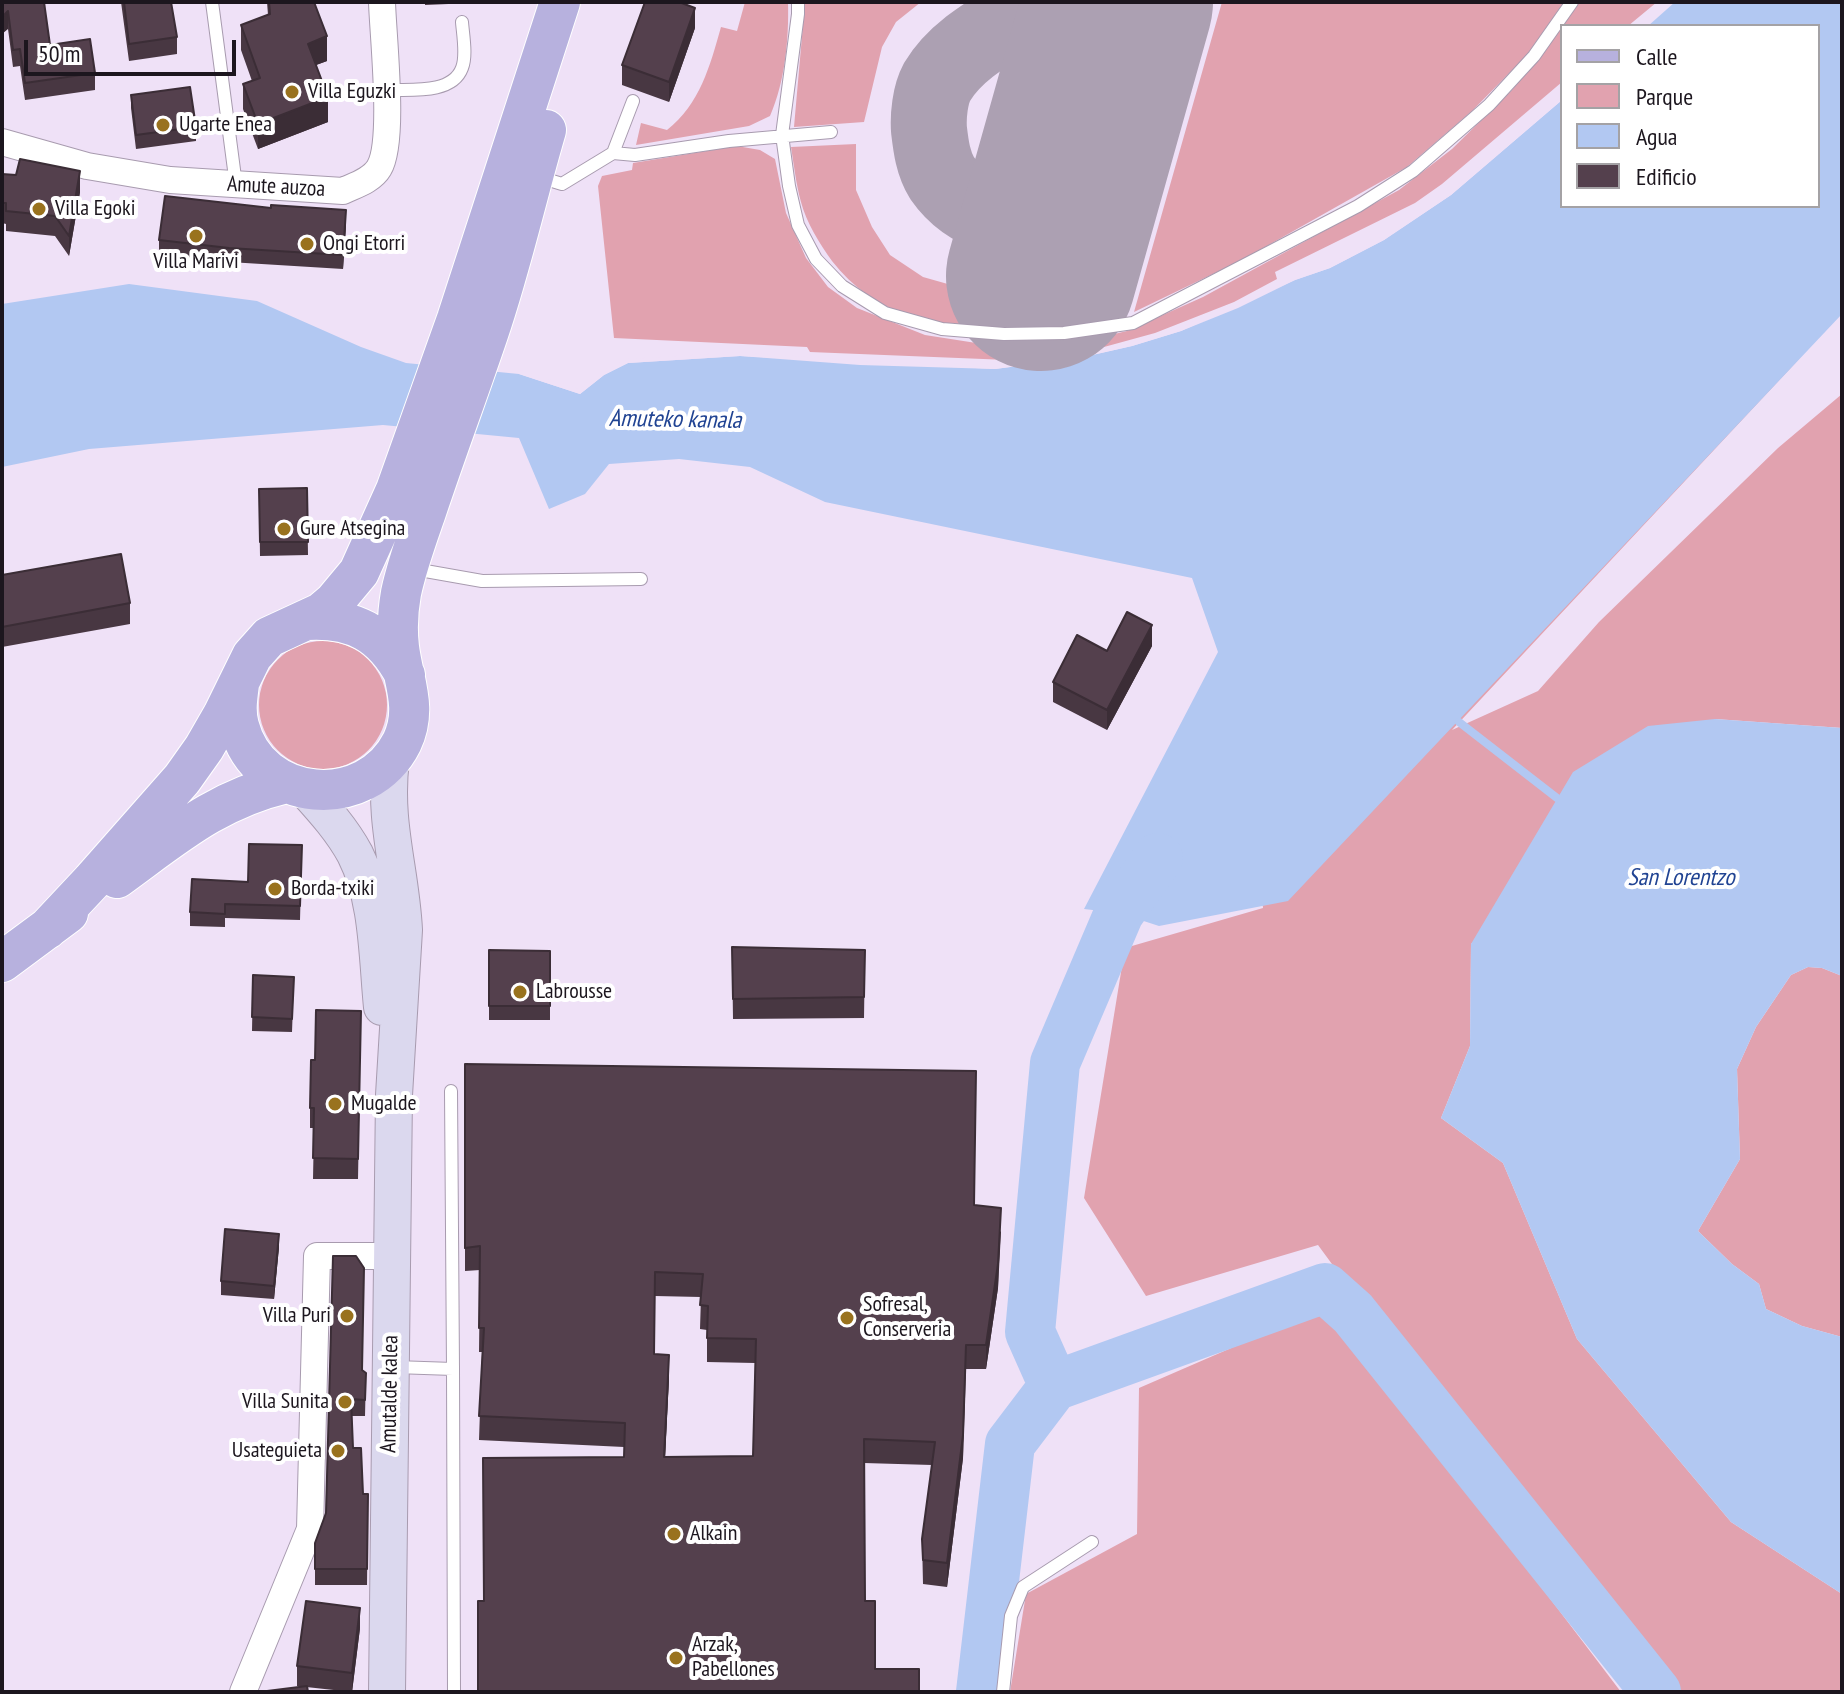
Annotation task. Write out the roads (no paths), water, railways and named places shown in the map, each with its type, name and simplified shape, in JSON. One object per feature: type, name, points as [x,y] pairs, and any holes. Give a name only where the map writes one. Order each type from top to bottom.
[{"type":"main road","points":[[473,325],[560,2]]},
{"type":"main road","points":[[2,962],[214,809],[256,790],[296,786],[333,790],[361,783],[391,760],[403,740],[410,718],[410,698],[399,649],[398,621],[408,567],[413,496],[473,325],[533,175],[588,2]]},
{"type":"main road","points":[[47,929],[182,779],[204,748],[252,656],[269,637],[306,620],[334,602],[413,496]]},
{"type":"main road","points":[[306,620],[341,621],[366,630],[383,642],[405,675]]},
{"type":"main road","points":[[240,680],[236,706],[246,745],[268,772],[296,786]]},
{"type":"main road","name":"Amutalde kalea","points":[[387,1692],[394,1095],[404,930],[403,902],[388,820],[387,790],[391,760]]},
{"type":"main road","name":"Amutalde kalea","points":[[296,786],[343,834],[357,857],[366,882],[394,1095]]},
{"type":"street","name":"Amute auzoa","points":[[2,142],[87,166],[170,180],[343,191],[368,179],[378,169],[387,143],[382,2]]},
{"type":"street","points":[[243,1692],[310,1529],[317,1256],[392,1256]]},
{"type":"lane","points":[[212,2],[236,185]]},
{"type":"lane","points":[[798,2],[782,135],[798,225],[816,259],[842,286],[885,313],[942,329],[1004,334],[1064,333],[1133,323],[1358,206],[1413,171],[1489,105],[1534,56],[1572,2]]},
{"type":"lane","points":[[386,90],[434,88],[454,81],[464,66],[462,22]]},
{"type":"lane","points":[[613,153],[633,101]]},
{"type":"lane","points":[[533,175],[562,184],[613,153],[635,155],[782,135],[831,132]]},
{"type":"lane","points":[[408,567],[482,581],[641,579]]},
{"type":"lane","points":[[451,1091],[454,1692]]},
{"type":"lane","points":[[391,1367],[453,1369]]},
{"type":"lane","points":[[1003,1692],[1011,1616],[1023,1587],[1092,1542]]},
{"type":"water","name":"Amuteko kanala","points":[[1675,2],[1842,2],[1842,314],[1288,901],[1159,926],[1119,913],[1084,909],[1218,652],[1192,578],[825,502],[750,467],[679,459],[609,464],[585,494],[549,509],[519,438],[383,425],[89,449],[2,467],[2,304],[129,284],[257,301],[361,347],[406,363],[519,374],[580,394],[604,375],[628,363],[740,356],[995,369],[1079,358],[1132,346],[1181,331],[1295,280],[1330,268],[1384,240],[1451,195],[1560,102],[1560,208],[1820,208],[1820,24],[1650,24]]},
{"type":"water","name":"San Lorentzo","points":[[1715,719],[1842,728],[1842,976],[1822,968],[1808,967],[1791,975],[1756,1027],[1737,1069],[1740,1159],[1698,1231],[1732,1264],[1759,1284],[1766,1309],[1802,1326],[1842,1337],[1842,1594],[1731,1522],[1577,1339],[1503,1163],[1441,1118],[1470,1046],[1471,944],[1573,772],[1648,726]]},
{"type":"waterway","points":[[1459,722],[1557,798]]},
{"type":"waterway","points":[[981,1692],[1010,1444],[1054,1386],[1030,1332],[1055,1063],[1119,913],[1158,858]]},
{"type":"waterway","points":[[1054,1386],[1325,1288],[1353,1313],[1656,1692]]},
{"type":"place","name":"Villa Eguzki","points":[[292,92]]},
{"type":"place","name":"Ugarte Enea","points":[[163,125]]},
{"type":"place","name":"Villa Egoki","points":[[39,209]]},
{"type":"place","name":"Villa Marivi","points":[[196,236]]},
{"type":"place","name":"Ongi Etorri","points":[[307,244]]},
{"type":"place","name":"Gure Atsegina","points":[[284,529]]},
{"type":"place","name":"Borda-txiki","points":[[275,889]]},
{"type":"place","name":"Labrousse","points":[[520,992]]},
{"type":"place","name":"Mugalde","points":[[335,1104]]},
{"type":"place","name":"Villa Puri","points":[[347,1316]]},
{"type":"place","name":"Sofresal, Conserveria","points":[[847,1318]]},
{"type":"place","name":"Villa Sunita","points":[[345,1402]]},
{"type":"place","name":"Usateguieta","points":[[338,1451]]},
{"type":"place","name":"Alkain","points":[[674,1534]]},
{"type":"place","name":"Arzak, Pabellones","points":[[676,1658]]}]
